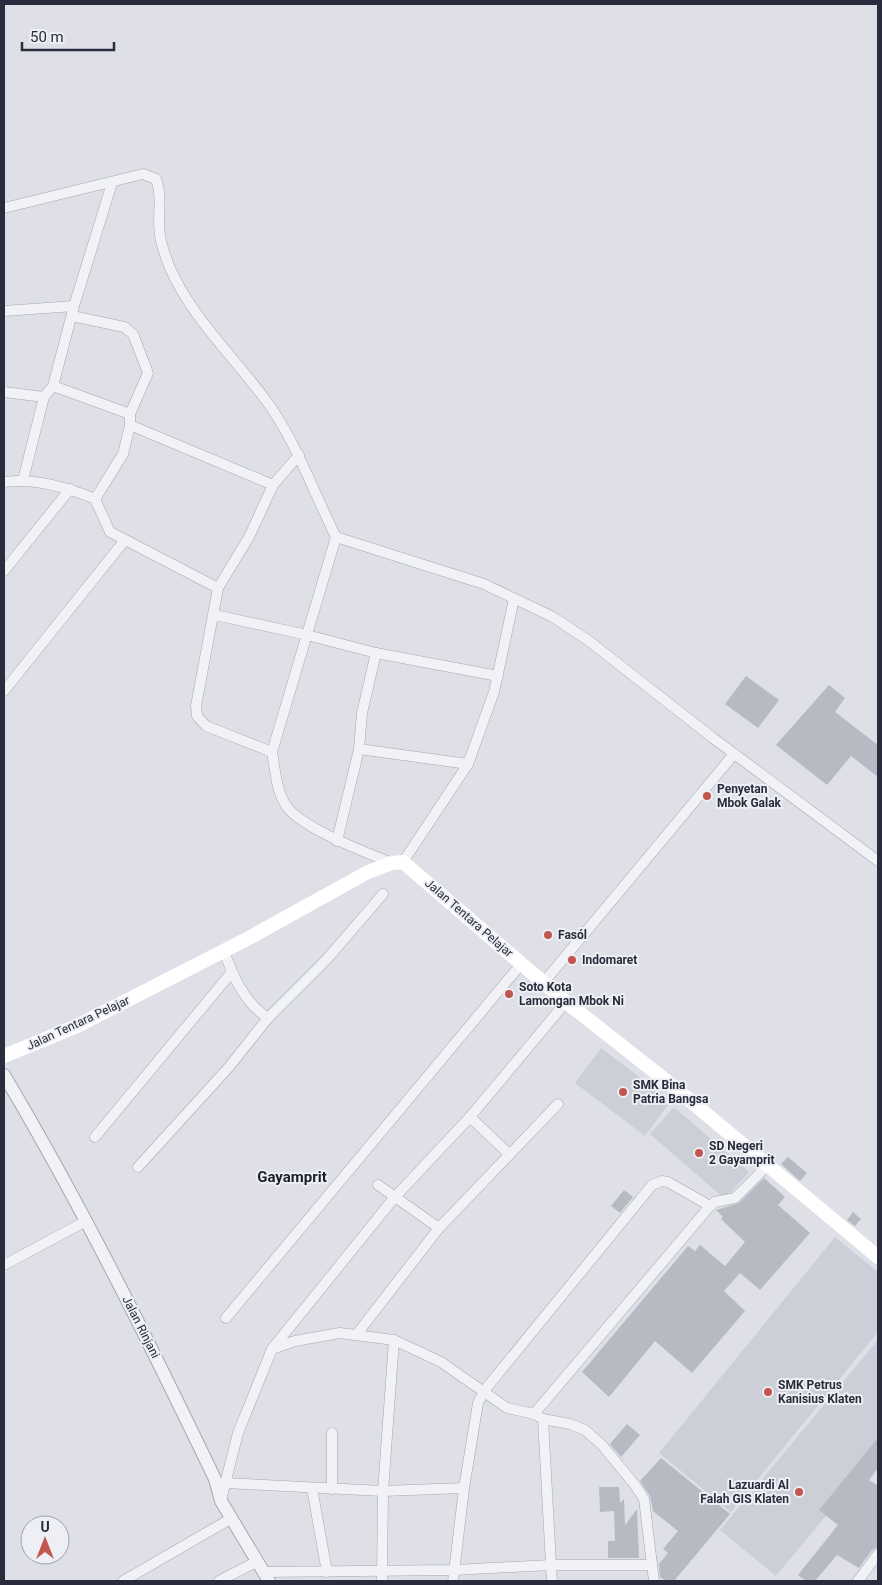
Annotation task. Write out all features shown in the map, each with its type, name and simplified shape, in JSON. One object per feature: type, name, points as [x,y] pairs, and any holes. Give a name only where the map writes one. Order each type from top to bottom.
[{"type":"main road","name":"Jalan Tentara Pelajar","points":[[4,1056],[77,1026],[224,951],[368,872],[397,862],[878,1257]]},
{"type":"street","points":[[4,208],[143,174],[156,179],[160,188],[160,235],[170,268],[186,297],[220,346],[265,399],[299,455],[336,537],[272,752],[276,778],[285,804],[296,816],[337,841],[397,862],[468,764],[494,692],[514,599]]},
{"type":"street","points":[[23,480],[44,397],[53,386],[73,311],[112,183]]},
{"type":"street","points":[[4,310],[73,311],[124,326],[133,334],[148,373],[130,414],[130,425],[123,454],[94,500]]},
{"type":"street","points":[[53,386],[130,414]]},
{"type":"street","points":[[4,392],[44,397]]},
{"type":"street","points":[[130,425],[273,484]]},
{"type":"street","points":[[272,752],[206,726],[198,716],[196,706],[215,615],[218,588],[249,538],[273,484],[299,455]]},
{"type":"street","points":[[4,482],[23,480],[70,490],[94,500],[110,532],[218,588]]},
{"type":"street","points":[[4,571],[70,490]]},
{"type":"street","points":[[336,537],[484,584],[553,618],[589,641],[734,754],[878,861]]},
{"type":"street","points":[[4,691],[125,540]]},
{"type":"street","points":[[215,615],[307,635],[376,653],[498,676]]},
{"type":"street","points":[[337,841],[358,749],[362,713],[376,653]]},
{"type":"street","points":[[358,749],[468,764]]},
{"type":"street","points":[[544,982],[734,754]]},
{"type":"street","points":[[138,1167],[229,1067],[268,1018],[327,959],[383,894]]},
{"type":"street","points":[[224,951],[231,973],[253,1007],[268,1018]]},
{"type":"street","points":[[226,1318],[522,963]]},
{"type":"street","points":[[95,1137],[231,973]]},
{"type":"street","points":[[221,1501],[238,1433],[272,1350],[394,1198],[470,1117],[566,1002]]},
{"type":"street","name":"Jalan Rinjani","points":[[4,1075],[74,1195],[149,1342],[215,1479],[221,1501],[264,1571]]},
{"type":"street","points":[[357,1334],[439,1228],[558,1104]]},
{"type":"street","points":[[470,1117],[509,1154]]},
{"type":"street","points":[[552,1581],[538,1417],[710,1206],[715,1202],[735,1198],[768,1165]]},
{"type":"street","points":[[453,1581],[464,1488],[478,1403],[484,1391],[652,1185],[662,1181],[668,1182],[710,1206]]},
{"type":"street","points":[[378,1184],[394,1198],[439,1228]]},
{"type":"street","points":[[4,1265],[86,1221]]},
{"type":"street","points":[[272,1350],[295,1341],[340,1333],[394,1340],[441,1362],[507,1408],[570,1424],[585,1430],[602,1445],[644,1499],[648,1513],[654,1581]]},
{"type":"street","points":[[382,1581],[383,1491],[394,1340]]},
{"type":"street","points":[[332,1433],[332,1489]]},
{"type":"street","points":[[224,1483],[383,1491],[464,1488]]},
{"type":"street","points":[[312,1488],[327,1572]]},
{"type":"street","points":[[123,1581],[232,1518]]},
{"type":"street","points":[[858,1581],[878,1554]]},
{"type":"street","points":[[220,1581],[264,1571],[327,1572],[454,1570],[551,1565],[652,1565]]},
{"type":"shaded area","name":"SMK Bina Patria Bangsa","points":[[601,1048],[671,1101],[645,1136],[575,1083]]},
{"type":"shaded area","name":"SD Negeri 2 Gayamprit","points":[[674,1107],[749,1172],[725,1199],[650,1134]]},
{"type":"shaded area","name":"SMK Petrus Kanisius Klaten","points":[[835,1237],[878,1272],[878,1332],[731,1512],[659,1453]]},
{"type":"shaded area","name":"Lazuardi Al Falah GIS Klaten","points":[[878,1340],[878,1453],[776,1576],[720,1530]]},
{"type":"building","points":[[746,676],[779,700],[758,728],[725,704]]},
{"type":"building","points":[[829,685],[845,698],[835,712],[878,745],[878,777],[851,756],[827,785],[776,745]]},
{"type":"building","points":[[788,1157],[807,1173],[800,1181],[781,1164]]},
{"type":"building","points":[[764,1178],[785,1197],[778,1205],[810,1233],[760,1290],[740,1273],[724,1291],[745,1311],[692,1373],[655,1341],[609,1397],[582,1372],[688,1246],[695,1251],[700,1245],[725,1266],[745,1242],[721,1219],[723,1217],[716,1210],[739,1203]]},
{"type":"building","points":[[624,1190],[633,1197],[620,1213],[611,1206]]},
{"type":"building","points":[[853,1212],[861,1219],[855,1226],[847,1220]]},
{"type":"building","points":[[627,1424],[640,1435],[621,1457],[610,1444]]},
{"type":"building","points":[[878,1438],[878,1468],[869,1480],[878,1486],[878,1547],[872,1550],[859,1568],[837,1555],[815,1581],[806,1581],[798,1575],[838,1525],[819,1510]]},
{"type":"building","points":[[661,1458],[730,1514],[674,1581],[666,1581],[660,1577],[659,1564],[668,1553],[663,1549],[678,1531],[653,1511],[650,1496],[640,1481]]},
{"type":"building","points":[[599,1487],[619,1487],[620,1503],[624,1499],[625,1525],[637,1509],[639,1558],[608,1558],[608,1541],[615,1541],[614,1511],[600,1512]]},
{"type":"place","name":"Penyetan Mbok Galak","points":[[707,796]]},
{"type":"place","name":"Fasól","points":[[548,935]]},
{"type":"place","name":"Indomaret","points":[[572,960]]},
{"type":"place","name":"Soto Kota Lamongan Mbok Ni","points":[[509,994]]},
{"type":"place","name":"SMK Bina Patria Bangsa","points":[[623,1092]]},
{"type":"place","name":"SD Negeri 2 Gayamprit","points":[[699,1153]]},
{"type":"place","name":"SMK Petrus Kanisius Klaten","points":[[768,1392]]},
{"type":"place","name":"Lazuardi Al Falah GIS Klaten","points":[[799,1492]]},
{"type":"district","name":"Gayamprit","points":[[292,1177]]}]
